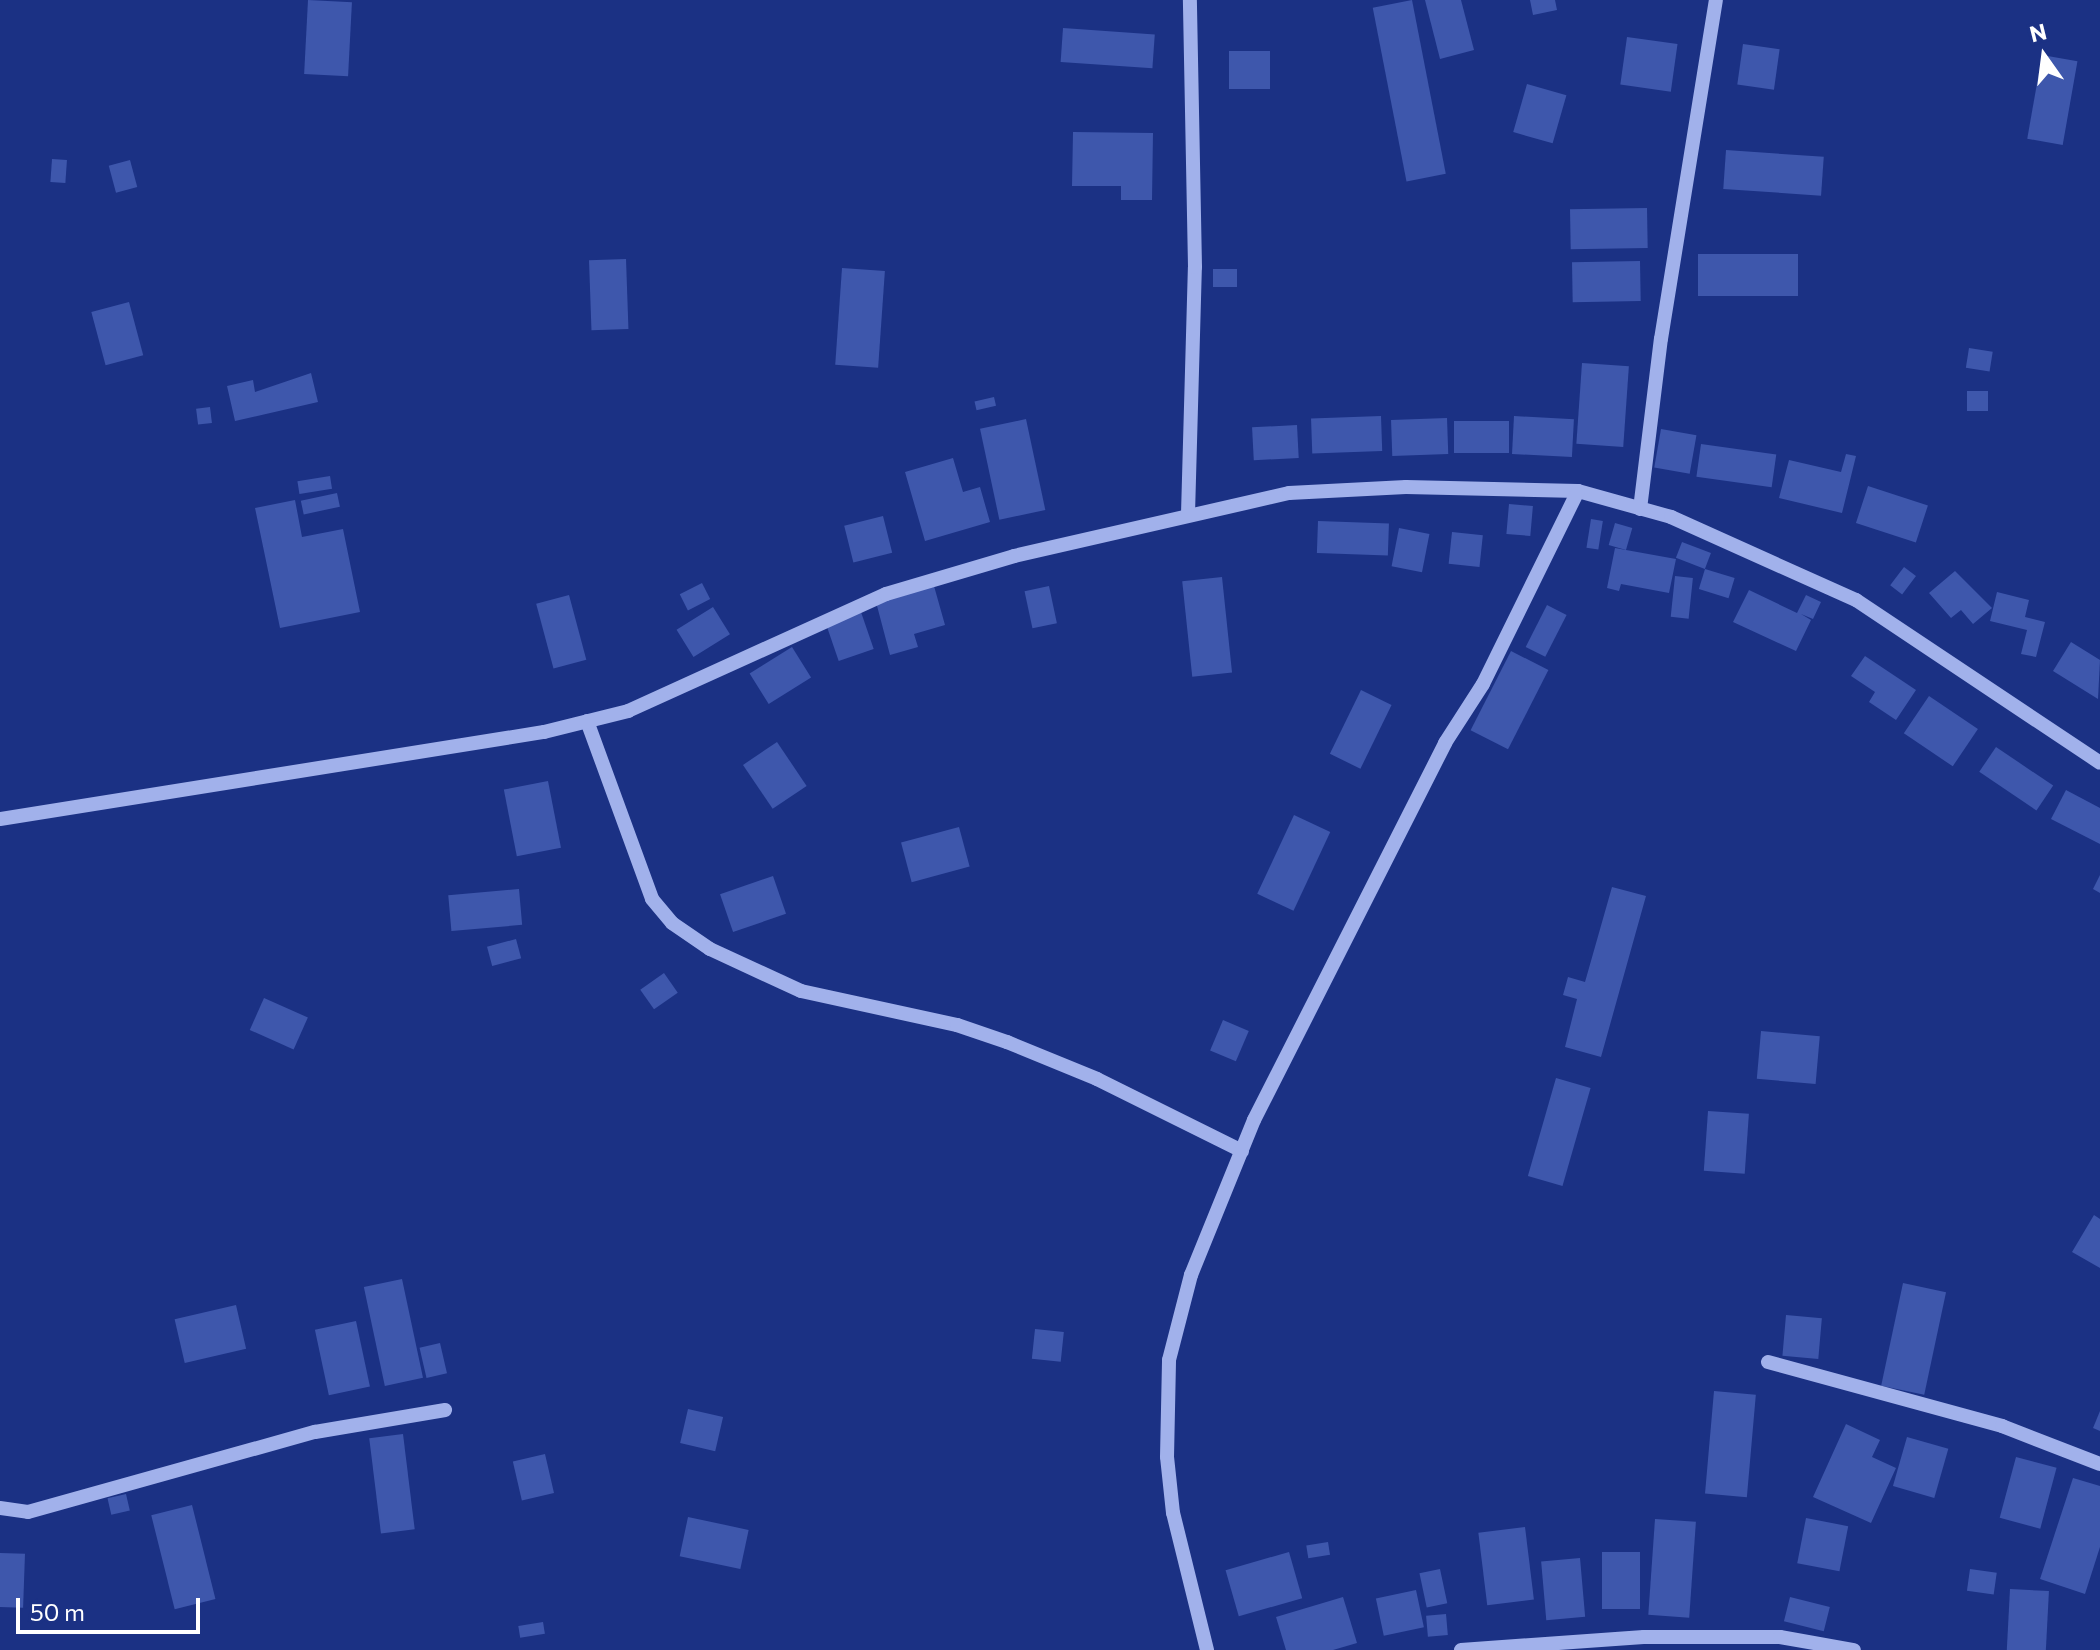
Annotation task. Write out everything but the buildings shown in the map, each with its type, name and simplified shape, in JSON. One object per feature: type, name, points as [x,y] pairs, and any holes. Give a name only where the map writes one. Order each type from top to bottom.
[{"type":"street","points":[[1188,514],[1195,267],[1190,0]]},
{"type":"street","points":[[1640,509],[1661,339],[1716,0]]},
{"type":"street","points":[[0,819],[587,721],[628,711],[886,594],[1188,514],[1289,493],[1339,489],[1578,491],[1671,517],[1856,600],[2100,763]]},
{"type":"street","points":[[1207,1650],[1173,1513],[1167,1457],[1169,1360],[1191,1275],[1242,1151],[1357,913],[1403,834],[1445,743],[1483,684],[1578,491]]},
{"type":"street","points":[[587,721],[634,862],[652,899],[672,923],[710,949],[801,991],[957,1025],[1007,1042],[1097,1079],[1242,1151]]},
{"type":"street","points":[[1768,1362],[2002,1426],[2100,1464]]},
{"type":"street","points":[[0,1508],[28,1512],[315,1432],[445,1410]]},
{"type":"street","points":[[1461,1650],[1644,1637],[1780,1637],[1854,1650]]}]
